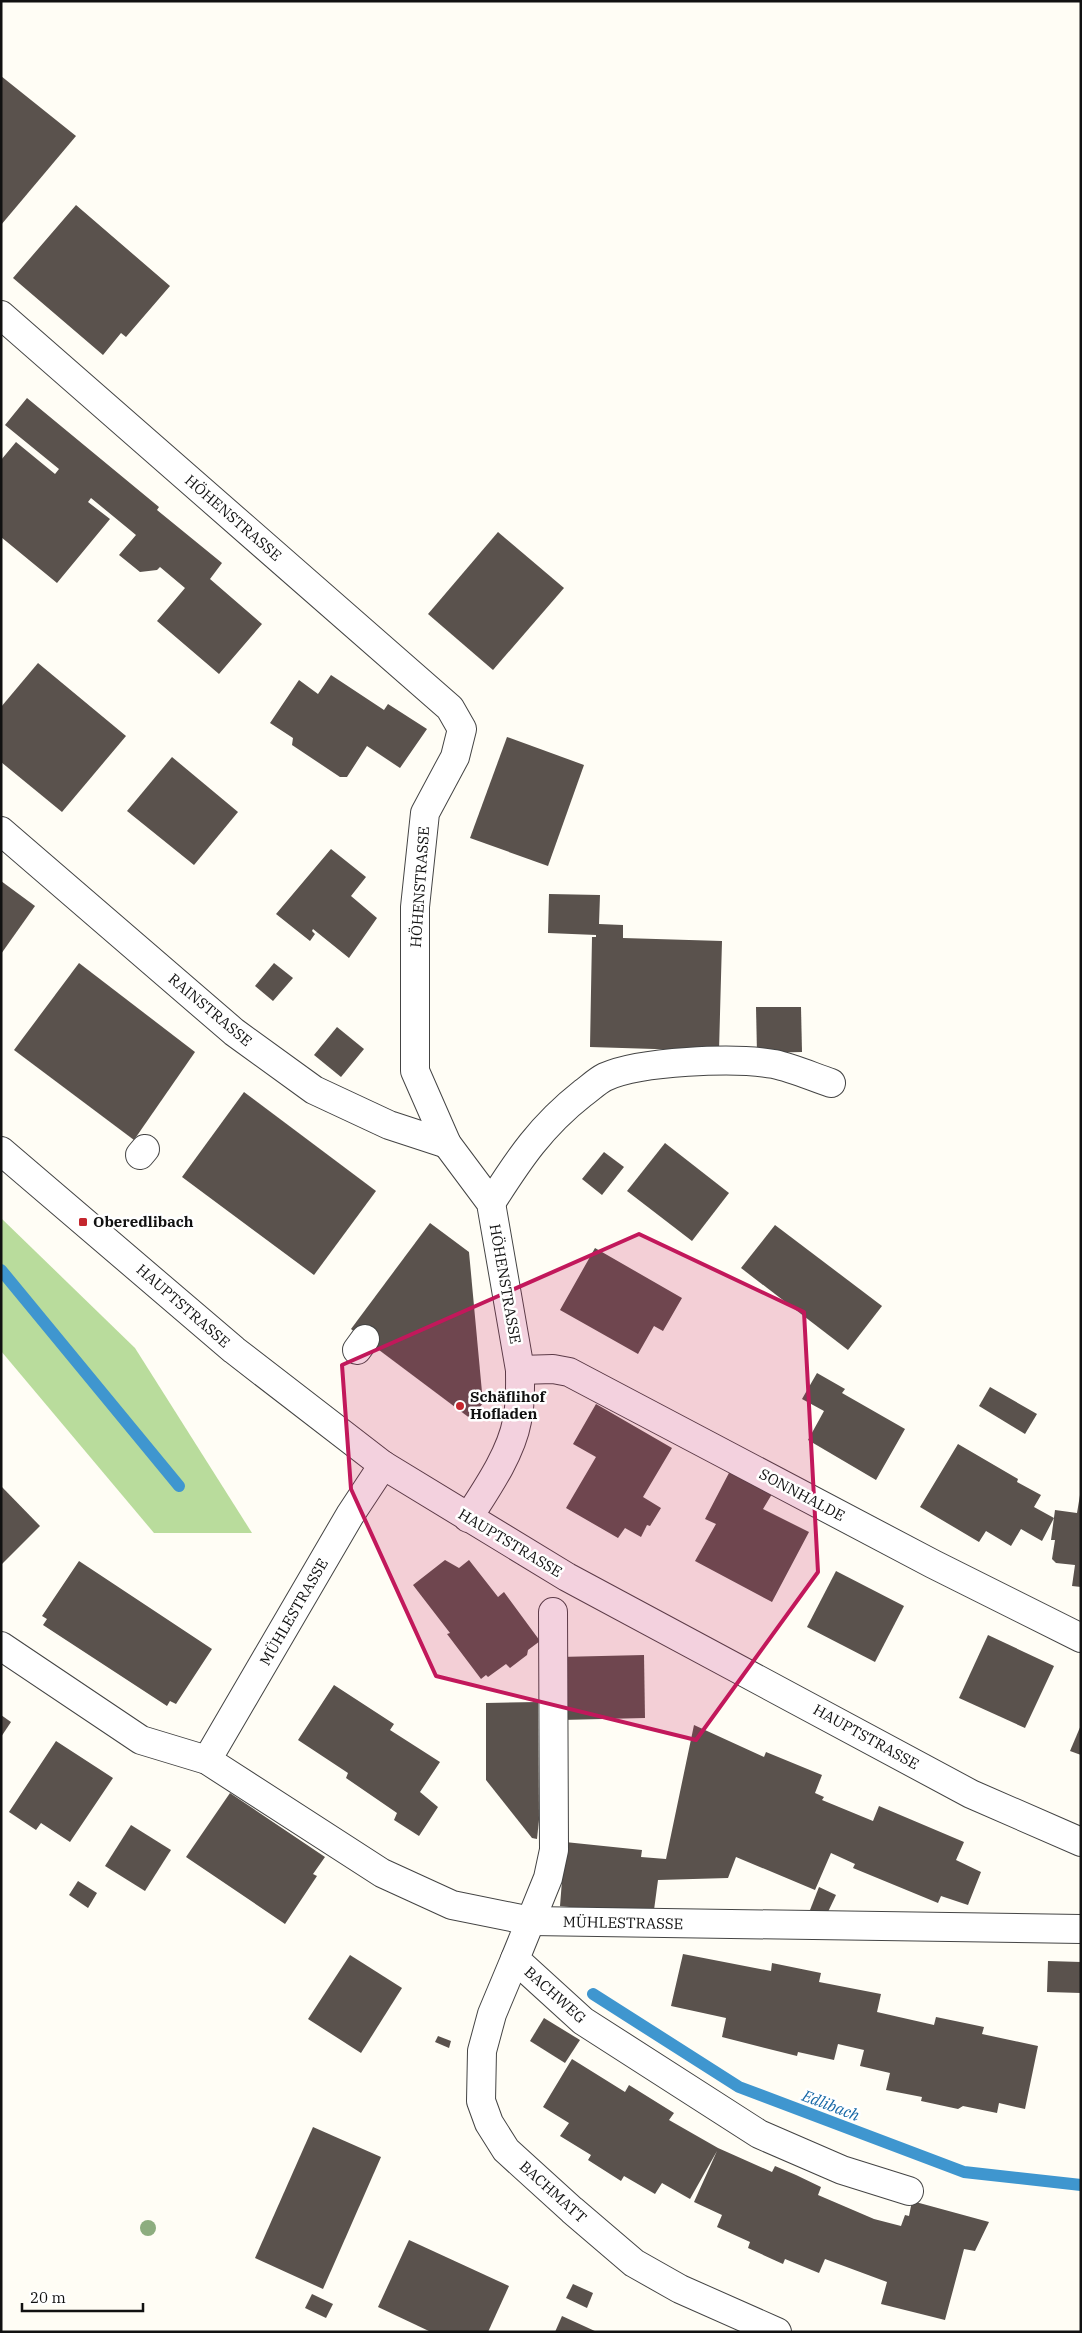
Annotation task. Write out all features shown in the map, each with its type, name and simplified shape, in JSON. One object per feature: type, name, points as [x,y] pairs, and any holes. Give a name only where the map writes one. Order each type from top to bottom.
[{"type":"street","name":"HÖHENSTRASSE","points":[[1,315],[450,708],[462,729],[455,757],[425,813],[415,906],[416,1071],[447,1144],[491,1203],[520,1370],[521,1396],[517,1423],[502,1460],[468,1518]]},
{"type":"street","name":"RAINSTRASSE","points":[[1,831],[234,1032],[314,1090],[389,1125],[447,1144]]},
{"type":"street","points":[[491,1203],[537,1135],[564,1108],[603,1078],[622,1071],[671,1064],[742,1060],[776,1065],[831,1083]]},
{"type":"street","name":"HAUPTSTRASSE","points":[[1,1151],[234,1350],[384,1465],[567,1577],[971,1794],[1081,1842]]},
{"type":"street","name":"SONNHALDE","points":[[520,1370],[553,1369],[569,1372],[933,1564],[1081,1638]]},
{"type":"street","name":"MÜHLESTRASSE","points":[[207,1760],[350,1515],[384,1465]]},
{"type":"street","name":"BACHWEG","points":[[553,1612],[554,1850],[548,1878],[515,1959],[583,2021],[759,2134],[842,2170],[909,2191]]},
{"type":"street","name":"MÜHLESTRASSE","points":[[1,1646],[141,1740],[207,1760],[382,1874],[452,1905],[531,1921],[1081,1929]]},
{"type":"street","name":"BACHMATT","points":[[515,1959],[492,2014],[482,2051],[481,2101],[489,2123],[506,2150],[634,2263],[680,2289],[777,2332]]},
{"type":"highlighted area","points":[[639,1234],[804,1312],[818,1572],[696,1740],[436,1676],[351,1489],[342,1365]]},
{"type":"green space","points":[[1,1218],[135,1348],[252,1533],[154,1533],[1,1351]]},
{"type":"building","points":[[1,76],[76,136],[1,225]]},
{"type":"building","points":[[76,205],[170,286],[126,337],[121,333],[103,355],[13,278]]},
{"type":"building","points":[[27,398],[159,507],[157,510],[222,563],[210,579],[262,624],[219,674],[157,621],[185,588],[160,567],[157,570],[140,572],[119,555],[136,535],[91,498],[88,502],[110,519],[57,583],[1,537],[1,460],[16,442],[55,474],[59,469],[5,425]]},
{"type":"building","points":[[498,532],[564,588],[493,670],[428,614]]},
{"type":"building","points":[[38,663],[126,736],[62,812],[1,762],[1,707]]},
{"type":"building","points":[[331,675],[384,710],[388,704],[427,729],[400,768],[367,746],[347,777],[340,777],[292,745],[293,738],[270,723],[299,680],[318,694]]},
{"type":"building","points":[[507,737],[584,765],[548,866],[470,838]]},
{"type":"building","points":[[172,757],[238,812],[194,865],[127,811]]},
{"type":"building","points":[[331,849],[366,877],[351,896],[377,918],[349,958],[313,929],[312,931],[315,934],[310,941],[276,914]]},
{"type":"building","points":[[1,881],[35,906],[1,954]]},
{"type":"building","points":[[549,894],[600,895],[599,924],[623,925],[623,938],[722,941],[719,1051],[590,1047],[592,937],[596,937],[596,935],[548,933]]},
{"type":"building","points":[[79,963],[195,1052],[134,1140],[14,1050]]},
{"type":"building","points":[[274,963],[293,978],[273,1001],[255,986]]},
{"type":"building","points":[[756,1007],[801,1007],[802,1052],[757,1053]]},
{"type":"building","points":[[337,1027],[364,1049],[341,1077],[314,1055]]},
{"type":"building","points":[[244,1092],[376,1191],[314,1275],[182,1177]]},
{"type":"building","points":[[665,1143],[729,1193],[692,1241],[627,1191]]},
{"type":"building","points":[[604,1152],[624,1167],[602,1195],[582,1179]]},
{"type":"building","points":[[430,1223],[469,1252],[483,1403],[471,1419],[351,1329]]},
{"type":"building","points":[[775,1225],[882,1306],[848,1350],[741,1268]]},
{"type":"building","points":[[595,1248],[682,1298],[663,1331],[654,1326],[638,1354],[560,1310]]},
{"type":"building","points":[[817,1373],[845,1389],[842,1393],[905,1429],[876,1480],[808,1440],[824,1411],[802,1399]]},
{"type":"building","points":[[990,1387],[1037,1414],[1025,1434],[979,1406]]},
{"type":"building","points":[[596,1404],[672,1448],[643,1497],[661,1508],[650,1526],[647,1525],[641,1537],[625,1528],[618,1538],[566,1508],[596,1457],[573,1444]]},
{"type":"building","points":[[958,1444],[1018,1479],[1017,1482],[1041,1495],[1034,1507],[1054,1518],[1042,1541],[1021,1529],[1011,1546],[986,1531],[979,1542],[920,1507]]},
{"type":"building","points":[[730,1471],[772,1494],[763,1509],[809,1532],[772,1602],[695,1561],[716,1524],[705,1519]]},
{"type":"building","points":[[1,1486],[40,1526],[1,1565]]},
{"type":"building","points":[[1080,1495],[1081,1587],[1072,1586],[1075,1565],[1056,1563],[1052,1559],[1055,1540],[1051,1540],[1055,1510],[1077,1513]]},
{"type":"building","points":[[445,1560],[459,1568],[469,1560],[498,1597],[504,1592],[540,1641],[528,1650],[527,1655],[510,1668],[506,1664],[488,1677],[486,1675],[481,1679],[447,1634],[450,1633],[413,1585]]},
{"type":"building","points":[[79,1561],[212,1649],[176,1704],[170,1701],[167,1706],[43,1625],[47,1619],[42,1616]]},
{"type":"building","points":[[836,1571],[904,1606],[875,1662],[807,1627]]},
{"type":"building","points":[[988,1635],[1054,1666],[1025,1728],[959,1698]]},
{"type":"building","points":[[644,1655],[645,1718],[561,1720],[559,1657]]},
{"type":"building","points":[[334,1685],[394,1724],[390,1730],[440,1762],[420,1792],[438,1807],[419,1836],[394,1820],[397,1813],[346,1778],[348,1773],[298,1740]]},
{"type":"building","points":[[538,1702],[539,1820],[537,1839],[532,1838],[486,1780],[486,1703]]},
{"type":"building","points":[[1,1715],[11,1722],[1,1737]]},
{"type":"building","points":[[694,1725],[764,1757],[766,1752],[822,1775],[815,1793],[824,1797],[822,1800],[873,1821],[879,1806],[964,1842],[956,1860],[981,1872],[968,1905],[941,1896],[938,1903],[853,1868],[855,1864],[831,1853],[815,1890],[736,1857],[728,1878],[658,1880],[654,1910],[635,1908],[635,1914],[560,1906],[565,1842],[642,1850],[641,1857],[666,1859]]},
{"type":"building","points":[[1081,1725],[1081,1755],[1070,1751]]},
{"type":"building","points":[[56,1741],[113,1778],[70,1842],[41,1823],[36,1830],[9,1812]]},
{"type":"building","points":[[230,1793],[325,1857],[313,1874],[317,1876],[285,1924],[186,1857]]},
{"type":"building","points":[[131,1825],[171,1850],[145,1891],[105,1866]]},
{"type":"building","points":[[78,1881],[97,1893],[88,1908],[69,1895]]},
{"type":"building","points":[[819,1887],[836,1895],[827,1914],[810,1910]]},
{"type":"building","points":[[683,1954],[771,1971],[772,1963],[821,1973],[819,1982],[881,1994],[877,2012],[934,2025],[936,2017],[984,2027],[982,2034],[1038,2046],[1025,2109],[999,2103],[997,2113],[963,2106],[958,2109],[921,2101],[922,2097],[886,2090],[890,2073],[860,2066],[864,2050],[838,2044],[834,2060],[798,2052],[797,2056],[722,2037],[726,2018],[671,2006]]},
{"type":"building","points":[[350,1955],[402,1988],[361,2053],[308,2019]]},
{"type":"building","points":[[1048,1961],[1081,1962],[1081,1993],[1047,1992]]},
{"type":"building","points":[[544,2018],[580,2040],[565,2063],[530,2041]]},
{"type":"building","points":[[438,2036],[451,2041],[449,2048],[435,2042]]},
{"type":"building","points":[[572,2059],[625,2092],[629,2085],[674,2113],[669,2120],[718,2148],[772,2172],[775,2166],[796,2175],[821,2187],[818,2195],[874,2219],[901,2226],[905,2215],[909,2216],[912,2201],[989,2222],[975,2251],[964,2249],[945,2320],[881,2304],[887,2282],[825,2259],[819,2273],[785,2259],[783,2264],[748,2248],[750,2242],[717,2227],[722,2215],[694,2202],[717,2151],[690,2199],[662,2183],[655,2194],[624,2176],[621,2181],[588,2160],[591,2155],[560,2136],[569,2123],[543,2107]]},
{"type":"building","points":[[313,2127],[381,2157],[323,2289],[255,2258]]},
{"type":"building","points":[[409,2240],[509,2286],[488,2332],[431,2332],[378,2307]]},
{"type":"building","points":[[573,2284],[593,2293],[587,2308],[566,2298]]},
{"type":"building","points":[[312,2294],[333,2304],[326,2318],[305,2308]]},
{"type":"building","points":[[562,2316],[597,2332],[555,2332]]},
{"type":"waterway","points":[[1,1270],[179,1486]]},
{"type":"waterway","name":"Edlibach","points":[[593,1994],[739,2087],[964,2172],[1081,2185]]},
{"type":"place","name":"Oberedlibach","points":[[83,1222]]},
{"type":"place","name":"Schäflihof Hofladen","points":[[460,1406]]}]
